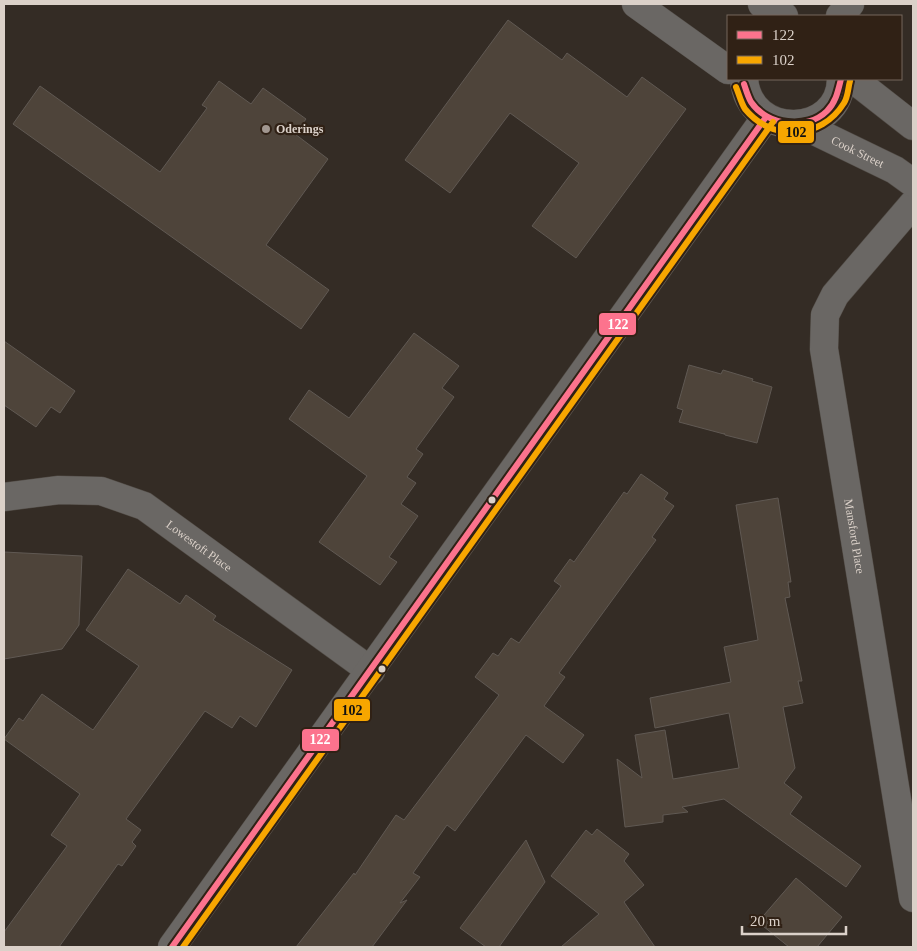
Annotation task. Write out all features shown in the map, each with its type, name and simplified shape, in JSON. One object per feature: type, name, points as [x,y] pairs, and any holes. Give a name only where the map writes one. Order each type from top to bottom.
[{"type":"street","points":[[636,4],[727,68]]},
{"type":"street","points":[[762,4],[782,15]]},
{"type":"street","points":[[841,15],[850,4]]},
{"type":"street","points":[[740,80],[758,110],[766,117],[788,125],[814,120],[827,111],[836,99],[841,80]]},
{"type":"street","points":[[854,80],[913,126]]},
{"type":"street","points":[[172,947],[766,117]]},
{"type":"street","name":"Cook Street","points":[[800,124],[895,170],[913,183]]},
{"type":"street","name":"Mansford Place","points":[[913,204],[835,295],[825,315],[824,349],[913,898]]},
{"type":"street","name":"Lowestoft Place","points":[[4,498],[59,490],[101,491],[144,506],[371,671]]},
{"type":"building","points":[[508,20],[562,60],[567,53],[627,97],[642,77],[686,109],[576,258],[532,226],[579,163],[510,113],[450,193],[405,160]]},
{"type":"building","points":[[219,81],[251,104],[263,88],[306,119],[295,134],[328,159],[266,245],[329,290],[301,329],[13,124],[40,86],[160,172],[207,108],[202,105]]},
{"type":"building","points":[[414,333],[459,366],[442,388],[454,397],[416,449],[423,454],[407,477],[416,483],[401,504],[418,516],[389,557],[397,562],[380,585],[319,542],[367,476],[289,419],[309,390],[349,418]]},
{"type":"building","points":[[4,341],[75,391],[60,413],[51,407],[36,427],[4,405]]},
{"type":"building","points":[[689,365],[721,374],[723,370],[772,387],[757,443],[679,422],[683,410],[677,408]]},
{"type":"building","points":[[641,474],[668,493],[664,499],[674,506],[652,537],[656,540],[559,673],[565,677],[544,706],[584,735],[563,763],[526,735],[455,831],[447,825],[413,873],[420,877],[400,903],[407,900],[372,947],[296,947],[354,873],[355,875],[396,815],[404,820],[499,695],[475,677],[493,653],[498,656],[511,638],[519,643],[561,586],[554,581],[570,559],[574,562],[624,492],[627,494]]},
{"type":"building","points":[[778,498],[791,582],[788,582],[790,597],[785,598],[802,681],[798,681],[803,703],[783,707],[795,768],[784,783],[802,797],[790,814],[861,866],[846,887],[724,799],[682,807],[688,812],[663,815],[663,822],[625,827],[617,759],[642,778],[635,735],[665,730],[673,779],[739,768],[729,713],[655,728],[650,698],[731,682],[724,647],[758,640],[736,505]]},
{"type":"building","points":[[4,552],[82,556],[79,625],[62,649],[4,659]]},
{"type":"building","points":[[128,569],[180,604],[186,595],[216,616],[213,620],[292,670],[256,727],[240,716],[232,728],[205,711],[126,819],[141,830],[132,842],[136,846],[122,866],[118,864],[59,947],[4,947],[4,932],[67,846],[51,835],[80,794],[4,739],[19,718],[23,721],[42,694],[93,730],[139,666],[86,630]]},
{"type":"building","points":[[597,829],[629,854],[624,861],[644,885],[624,902],[655,947],[561,947],[599,914],[551,876],[586,830],[592,835]]},
{"type":"building","points":[[526,840],[545,882],[499,947],[486,947],[460,928]]},
{"type":"building","points":[[796,878],[842,917],[817,947],[789,947],[758,922]]},
{"type":"transit line","name":"122","points":[[744,84],[751,102],[758,110],[777,121],[798,123],[819,117],[830,108],[835,100],[841,80]]},
{"type":"transit line","name":"102","points":[[736,87],[745,109],[756,120],[782,131],[796,132],[810,130],[823,124],[834,115],[845,101],[850,81]]},
{"type":"transit line","name":"122","points":[[172,947],[766,117]]},
{"type":"transit line","name":"102","points":[[183,947],[773,122]]},
{"type":"place","name":"Oderings","points":[[266,129]]}]
